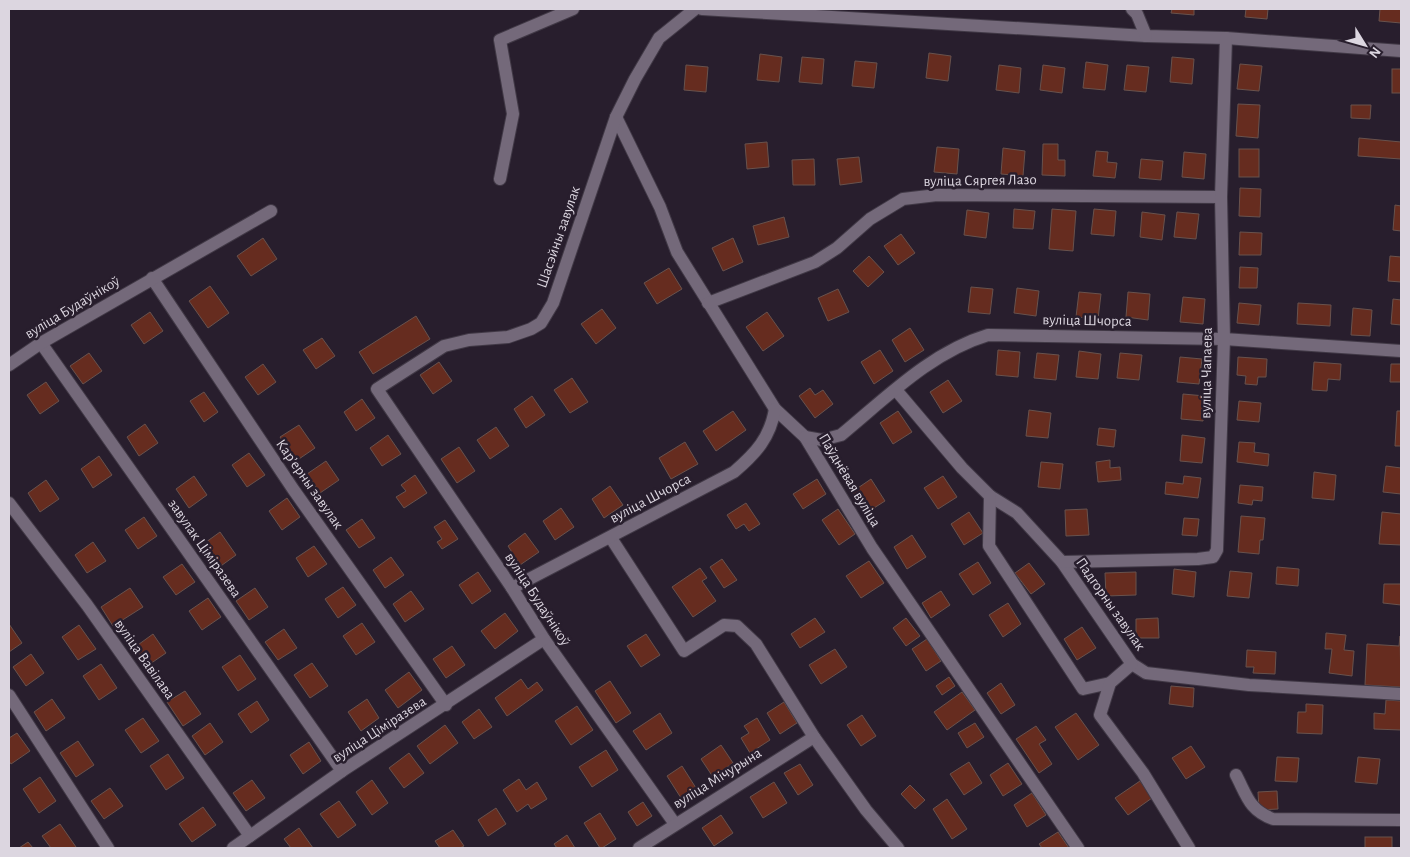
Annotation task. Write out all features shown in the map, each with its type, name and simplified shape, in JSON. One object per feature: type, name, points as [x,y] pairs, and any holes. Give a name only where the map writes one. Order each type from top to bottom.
[{"type":"street","points":[[500,179],[513,114],[500,40],[573,9]]},
{"type":"street","name":"Шасэйны завулак","points":[[377,389],[444,346],[469,340],[508,336],[541,323],[553,303],[616,117],[659,38],[694,9]]},
{"type":"street","points":[[702,9],[882,14],[1146,36],[1226,38],[1401,51]]},
{"type":"street","points":[[1132,9],[1137,14],[1146,36]]},
{"type":"street","name":"вуліца Чапаева","points":[[1062,562],[1213,557],[1217,550],[1224,339],[1221,198],[1226,38]]},
{"type":"street","name":"Паўднёвая вуліца","points":[[616,117],[660,208],[676,252],[708,303],[775,409],[805,437],[872,548],[1078,848]]},
{"type":"street","name":"вуліца Сяргея Лазо","points":[[708,303],[815,262],[837,248],[870,219],[903,199],[937,195],[1221,198]]},
{"type":"street","name":"вуліца Будаўнікоў","points":[[9,365],[41,343],[271,211]]},
{"type":"street","name":"Карʼерны завулак","points":[[152,278],[293,489],[446,705]]},
{"type":"street","name":"вуліца Шчорса","points":[[805,437],[822,440],[841,435],[936,358],[964,342],[988,334],[1224,339],[1401,351]]},
{"type":"street","name":"завулак Ціміразева","points":[[41,343],[342,771]]},
{"type":"street","name":"вуліца Будаўнікоў","points":[[377,389],[512,588],[544,640],[675,824]]},
{"type":"street","name":"Падгорны завулак","points":[[896,390],[962,468],[990,496],[1016,513],[1062,562],[1132,664],[1146,673],[1249,685],[1401,694]]},
{"type":"street","name":"вуліца Шчорса","points":[[512,588],[611,538],[734,472],[754,455],[772,428],[775,409]]},
{"type":"street","points":[[990,496],[990,546],[1083,690],[1110,682],[1132,664]]},
{"type":"street","name":"вуліца Вавілава","points":[[9,503],[87,605],[250,836]]},
{"type":"street","points":[[611,538],[684,651],[724,624],[737,626],[756,644],[814,738],[866,810],[898,848]]},
{"type":"street","name":"вуліца Ціміразева","points":[[233,848],[342,771],[544,640]]},
{"type":"street","points":[[1110,682],[1100,715],[1143,773],[1190,848]]},
{"type":"street","points":[[9,695],[108,848]]},
{"type":"street","name":"вуліца Мічурына","points":[[639,848],[814,738]]},
{"type":"street","points":[[1236,775],[1253,808],[1259,814],[1273,819],[1401,820]]},
{"type":"building","points":[[1172,9],[1194,9],[1194,15],[1171,13]]},
{"type":"building","points":[[1246,9],[1268,9],[1267,19],[1245,17]]},
{"type":"building","points":[[1380,9],[1401,9],[1401,23],[1379,21]]},
{"type":"building","points":[[929,53],[951,56],[948,81],[926,78]]},
{"type":"building","points":[[760,54],[782,57],[779,82],[757,80]]},
{"type":"building","points":[[802,57],[824,59],[822,84],[799,82]]},
{"type":"building","points":[[1172,57],[1194,59],[1192,84],[1170,82]]},
{"type":"building","points":[[855,61],[877,63],[874,88],[852,86]]},
{"type":"building","points":[[1086,62],[1108,65],[1105,90],[1083,88]]},
{"type":"building","points":[[1240,64],[1262,66],[1259,91],[1237,89]]},
{"type":"building","points":[[686,65],[708,67],[706,92],[684,90]]},
{"type":"building","points":[[999,65],[1021,68],[1019,93],[996,90]]},
{"type":"building","points":[[1043,65],[1065,68],[1062,93],[1040,90]]},
{"type":"building","points":[[1127,65],[1149,67],[1146,92],[1124,90]]},
{"type":"building","points":[[1392,69],[1401,69],[1401,93],[1392,93]]},
{"type":"building","points":[[1238,104],[1260,105],[1258,138],[1236,136]]},
{"type":"building","points":[[1351,105],[1371,105],[1370,119],[1351,118]]},
{"type":"building","points":[[1359,138],[1401,142],[1401,159],[1358,156]]},
{"type":"building","points":[[767,142],[769,167],[747,169],[745,144]]},
{"type":"building","points":[[1043,144],[1058,144],[1058,160],[1065,160],[1065,176],[1042,175]]},
{"type":"building","points":[[937,147],[959,149],[957,174],[934,172]]},
{"type":"building","points":[[1003,148],[1025,151],[1023,176],[1001,174]]},
{"type":"building","points":[[1239,149],[1259,149],[1259,177],[1239,177]]},
{"type":"building","points":[[1096,151],[1108,152],[1107,162],[1117,163],[1115,178],[1093,176]]},
{"type":"building","points":[[1184,152],[1206,154],[1204,179],[1182,177]]},
{"type":"building","points":[[859,157],[862,182],[840,185],[837,159]]},
{"type":"building","points":[[814,159],[815,185],[793,185],[792,160]]},
{"type":"building","points":[[1141,159],[1163,161],[1161,180],[1139,178]]},
{"type":"building","points":[[1240,188],[1261,189],[1260,217],[1239,216]]},
{"type":"building","points":[[1395,205],[1401,206],[1401,231],[1393,230]]},
{"type":"building","points":[[1014,209],[1035,211],[1033,229],[1013,228]]},
{"type":"building","points":[[1052,209],[1076,211],[1073,251],[1049,249]]},
{"type":"building","points":[[1094,209],[1116,211],[1114,236],[1091,234]]},
{"type":"building","points":[[967,210],[989,213],[986,238],[964,235]]},
{"type":"building","points":[[1142,212],[1165,215],[1162,240],[1140,237]]},
{"type":"building","points":[[1177,212],[1199,214],[1196,239],[1174,237]]},
{"type":"building","points":[[784,217],[789,237],[758,245],[753,226]]},
{"type":"building","points":[[1240,232],[1262,233],[1261,255],[1239,255]]},
{"type":"building","points":[[901,234],[915,253],[898,265],[884,246]]},
{"type":"building","points":[[263,238],[277,259],[251,276],[237,256]]},
{"type":"building","points":[[733,238],[743,262],[723,271],[712,248]]},
{"type":"building","points":[[869,256],[884,272],[868,287],[853,271]]},
{"type":"building","points":[[1390,256],[1401,257],[1401,282],[1388,281]]},
{"type":"building","points":[[1240,267],[1258,268],[1257,288],[1239,288]]},
{"type":"building","points":[[669,268],[682,289],[657,304],[644,283]]},
{"type":"building","points":[[210,286],[229,313],[208,328],[189,301]]},
{"type":"building","points":[[971,287],[993,289],[990,314],[968,312]]},
{"type":"building","points":[[1017,288],[1039,291],[1036,316],[1014,313]]},
{"type":"building","points":[[838,289],[849,312],[828,321],[818,298]]},
{"type":"building","points":[[1079,292],[1101,294],[1098,319],[1076,317]]},
{"type":"building","points":[[1128,292],[1150,294],[1148,320],[1126,317]]},
{"type":"building","points":[[1183,297],[1205,299],[1203,324],[1180,322]]},
{"type":"building","points":[[1393,299],[1401,300],[1401,325],[1391,324]]},
{"type":"building","points":[[1239,303],[1261,305],[1259,325],[1237,323]]},
{"type":"building","points":[[1298,303],[1331,305],[1330,326],[1297,324]]},
{"type":"building","points":[[1353,308],[1372,310],[1370,336],[1351,335]]},
{"type":"building","points":[[602,309],[616,328],[596,344],[581,324]]},
{"type":"building","points":[[150,312],[163,331],[144,344],[131,325]]},
{"type":"building","points":[[767,312],[784,336],[763,351],[746,327]]},
{"type":"building","points":[[416,316],[430,339],[373,374],[359,352]]},
{"type":"building","points":[[910,328],[924,350],[905,362],[892,340]]},
{"type":"building","points":[[322,338],[335,356],[316,369],[303,350]]},
{"type":"building","points":[[880,350],[893,371],[874,384],[861,362]]},
{"type":"building","points":[[998,350],[1020,352],[1018,377],[996,375]]},
{"type":"building","points":[[1079,351],[1101,354],[1098,379],[1076,377]]},
{"type":"building","points":[[89,353],[102,371],[83,384],[70,366]]},
{"type":"building","points":[[1037,353],[1059,355],[1056,380],[1034,378]]},
{"type":"building","points":[[1120,353],[1142,355],[1139,380],[1117,378]]},
{"type":"building","points":[[1180,357],[1202,359],[1199,384],[1177,382]]},
{"type":"building","points":[[1238,357],[1267,359],[1266,377],[1258,377],[1257,385],[1245,384],[1246,376],[1237,375]]},
{"type":"building","points":[[439,362],[452,381],[433,394],[420,375]]},
{"type":"building","points":[[1314,362],[1341,364],[1340,380],[1328,379],[1327,391],[1312,390]]},
{"type":"building","points":[[263,364],[276,382],[258,395],[245,377]]},
{"type":"building","points":[[1391,364],[1401,364],[1401,382],[1390,382]]},
{"type":"building","points":[[572,378],[588,402],[570,413],[554,390]]},
{"type":"building","points":[[948,380],[962,401],[943,413],[930,392]]},
{"type":"building","points":[[46,382],[59,401],[40,414],[27,395]]},
{"type":"building","points":[[810,388],[815,395],[823,390],[833,404],[815,418],[799,396]]},
{"type":"building","points":[[204,392],[218,412],[204,422],[190,401]]},
{"type":"building","points":[[1183,394],[1205,396],[1203,421],[1181,419]]},
{"type":"building","points":[[532,396],[545,415],[526,428],[514,409]]},
{"type":"building","points":[[362,399],[375,418],[356,431],[344,412]]},
{"type":"building","points":[[1239,401],[1261,403],[1259,422],[1237,420]]},
{"type":"building","points":[[1029,410],[1051,413],[1048,438],[1026,436]]},
{"type":"building","points":[[733,411],[746,430],[716,451],[703,431]]},
{"type":"building","points":[[898,411],[912,432],[893,444],[880,423]]},
{"type":"building","points":[[1397,411],[1401,411],[1401,446],[1395,446]]},
{"type":"building","points":[[145,424],[158,443],[139,456],[127,437]]},
{"type":"building","points":[[299,425],[315,448],[296,461],[280,437]]},
{"type":"building","points":[[496,427],[509,446],[490,459],[477,440]]},
{"type":"building","points":[[1099,428],[1116,430],[1114,447],[1097,445]]},
{"type":"building","points":[[388,435],[401,454],[382,466],[370,448]]},
{"type":"building","points":[[1182,435],[1205,438],[1202,463],[1180,461]]},
{"type":"building","points":[[685,442],[698,464],[671,479],[659,458]]},
{"type":"building","points":[[1239,442],[1255,443],[1254,452],[1269,454],[1268,466],[1237,462]]},
{"type":"building","points":[[459,447],[475,471],[457,483],[441,459]]},
{"type":"building","points":[[249,453],[265,475],[247,487],[232,465]]},
{"type":"building","points":[[99,456],[112,475],[93,488],[81,469]]},
{"type":"building","points":[[1110,460],[1110,468],[1120,467],[1121,480],[1098,482],[1096,462]]},
{"type":"building","points":[[326,461],[339,480],[320,493],[307,474]]},
{"type":"building","points":[[1041,462],[1063,464],[1060,489],[1038,487]]},
{"type":"building","points":[[1386,466],[1401,468],[1401,494],[1383,492]]},
{"type":"building","points":[[1314,472],[1336,475],[1334,500],[1312,498]]},
{"type":"building","points":[[415,475],[427,493],[404,508],[396,497],[406,491],[401,485]]},
{"type":"building","points":[[194,476],[207,495],[189,508],[176,489]]},
{"type":"building","points":[[943,476],[957,497],[938,509],[924,488]]},
{"type":"building","points":[[1184,476],[1201,478],[1198,498],[1165,494],[1166,482],[1183,484]]},
{"type":"building","points":[[817,479],[826,494],[803,509],[793,494]]},
{"type":"building","points":[[871,479],[885,501],[866,513],[852,492]]},
{"type":"building","points":[[46,480],[59,499],[40,512],[28,493]]},
{"type":"building","points":[[1240,485],[1263,487],[1262,501],[1253,500],[1252,505],[1238,503]]},
{"type":"building","points":[[610,486],[623,505],[604,518],[592,499]]},
{"type":"building","points":[[287,498],[300,517],[282,530],[269,511]]},
{"type":"building","points":[[746,503],[760,524],[749,531],[744,524],[736,529],[727,515]]},
{"type":"building","points":[[561,508],[574,527],[555,540],[543,521]]},
{"type":"building","points":[[838,509],[855,534],[839,545],[822,520]]},
{"type":"building","points":[[1087,509],[1089,535],[1066,536],[1065,510]]},
{"type":"building","points":[[969,512],[983,533],[964,545],[951,524]]},
{"type":"building","points":[[1382,512],[1401,514],[1401,545],[1379,544]]},
{"type":"building","points":[[1241,516],[1265,518],[1263,540],[1260,540],[1259,554],[1238,552]]},
{"type":"building","points":[[144,517],[157,536],[138,549],[125,530]]},
{"type":"building","points":[[1184,518],[1199,519],[1197,536],[1182,535]]},
{"type":"building","points":[[362,519],[375,538],[359,548],[346,530]]},
{"type":"building","points":[[445,520],[458,539],[442,549],[437,542],[442,539],[434,527]]},
{"type":"building","points":[[220,532],[236,555],[218,568],[202,545]]},
{"type":"building","points":[[525,533],[539,552],[520,565],[508,546]]},
{"type":"building","points":[[912,535],[926,557],[907,569],[894,547]]},
{"type":"building","points":[[93,542],[106,561],[87,573],[75,555]]},
{"type":"building","points":[[314,546],[327,564],[308,577],[296,558]]},
{"type":"building","points":[[391,557],[404,575],[385,588],[373,570]]},
{"type":"building","points":[[722,559],[737,580],[724,588],[710,567]]},
{"type":"building","points":[[869,561],[884,583],[861,598],[846,576]]},
{"type":"building","points":[[978,562],[991,583],[973,595],[959,574]]},
{"type":"building","points":[[1029,563],[1045,584],[1031,594],[1015,573]]},
{"type":"building","points":[[182,564],[195,582],[176,595],[163,577]]},
{"type":"building","points":[[1277,567],[1299,569],[1298,586],[1276,584]]},
{"type":"building","points":[[700,568],[707,578],[702,581],[716,601],[693,617],[672,587]]},
{"type":"building","points":[[1174,569],[1196,572],[1194,597],[1172,594]]},
{"type":"building","points":[[1230,571],[1252,573],[1249,598],[1227,596]]},
{"type":"building","points":[[478,572],[491,591],[472,604],[459,585]]},
{"type":"building","points":[[1136,572],[1136,595],[1106,596],[1105,573]]},
{"type":"building","points":[[1384,584],[1401,584],[1401,605],[1383,603]]},
{"type":"building","points":[[343,587],[356,605],[338,618],[325,599]]},
{"type":"building","points":[[130,588],[143,607],[113,626],[101,607]]},
{"type":"building","points":[[255,588],[268,607],[249,620],[236,601]]},
{"type":"building","points":[[411,591],[424,609],[405,622],[393,604]]},
{"type":"building","points":[[941,591],[950,605],[931,618],[922,603]]},
{"type":"building","points":[[208,598],[221,617],[202,630],[189,611]]},
{"type":"building","points":[[1008,603],[1021,624],[1003,637],[989,615]]},
{"type":"building","points":[[505,613],[518,631],[495,649],[481,631]]},
{"type":"building","points":[[815,618],[825,632],[800,648],[791,634]]},
{"type":"building","points":[[906,618],[920,636],[906,646],[893,628]]},
{"type":"building","points":[[1158,618],[1159,638],[1136,638],[1136,619]]},
{"type":"building","points":[[362,623],[375,642],[356,655],[343,636]]},
{"type":"building","points":[[9,624],[22,643],[9,652]]},
{"type":"building","points":[[79,625],[96,649],[78,660],[62,637]]},
{"type":"building","points":[[1082,627],[1096,648],[1077,660],[1064,639]]},
{"type":"building","points":[[284,629],[297,648],[278,660],[265,642]]},
{"type":"building","points":[[1326,633],[1346,635],[1344,650],[1354,651],[1352,676],[1329,673],[1332,649],[1325,649]]},
{"type":"building","points":[[153,634],[166,653],[147,666],[135,647]]},
{"type":"building","points":[[646,634],[660,655],[641,667],[627,646]]},
{"type":"building","points":[[1400,636],[1401,687],[1365,685],[1367,644],[1399,646]]},
{"type":"building","points":[[927,639],[941,661],[926,671],[912,649]]},
{"type":"building","points":[[452,646],[465,665],[446,678],[433,659]]},
{"type":"building","points":[[835,649],[847,667],[821,684],[809,665]]},
{"type":"building","points":[[1247,650],[1276,652],[1275,674],[1253,673],[1254,667],[1246,667]]},
{"type":"building","points":[[31,654],[44,673],[26,686],[13,667]]},
{"type":"building","points":[[240,655],[256,679],[238,691],[222,667]]},
{"type":"building","points":[[312,663],[328,686],[310,698],[294,675]]},
{"type":"building","points":[[101,664],[117,688],[99,700],[83,676]]},
{"type":"building","points":[[409,672],[422,690],[398,708],[385,690]]},
{"type":"building","points":[[949,677],[955,686],[942,695],[936,686]]},
{"type":"building","points":[[521,679],[528,689],[537,682],[543,690],[507,716],[495,698]]},
{"type":"building","points":[[610,681],[631,713],[616,723],[595,691]]},
{"type":"building","points":[[1001,683],[1015,705],[1001,714],[987,693]]},
{"type":"building","points":[[1171,686],[1194,688],[1193,707],[1169,704]]},
{"type":"building","points":[[185,691],[201,714],[183,726],[167,702]]},
{"type":"building","points":[[962,692],[975,710],[947,730],[934,712]]},
{"type":"building","points":[[52,699],[65,718],[46,731],[34,712]]},
{"type":"building","points":[[367,699],[379,718],[361,731],[348,712]]},
{"type":"building","points":[[1386,700],[1401,701],[1401,730],[1374,729],[1374,713],[1385,714]]},
{"type":"building","points":[[257,701],[269,720],[251,733],[238,714]]},
{"type":"building","points":[[784,702],[797,723],[780,734],[767,713]]},
{"type":"building","points":[[1306,704],[1323,705],[1322,734],[1297,733],[1298,712],[1306,712]]},
{"type":"building","points":[[577,706],[593,730],[571,745],[555,721]]},
{"type":"building","points":[[479,709],[492,727],[474,739],[462,722]]},
{"type":"building","points":[[660,713],[672,733],[646,750],[633,731]]},
{"type":"building","points":[[1076,713],[1099,745],[1078,760],[1055,727]]},
{"type":"building","points":[[862,715],[876,736],[861,746],[847,725]]},
{"type":"building","points":[[143,718],[159,741],[141,753],[125,730]]},
{"type":"building","points":[[757,718],[770,740],[750,753],[741,738],[749,733],[744,726]]},
{"type":"building","points":[[210,723],[223,742],[205,755],[192,736]]},
{"type":"building","points":[[975,723],[984,737],[967,748],[958,733]]},
{"type":"building","points":[[445,725],[458,743],[430,764],[417,746]]},
{"type":"building","points":[[1036,726],[1046,740],[1039,744],[1052,764],[1039,773],[1016,739]]},
{"type":"building","points":[[17,733],[30,751],[11,764],[9,761],[9,738]]},
{"type":"building","points":[[78,741],[94,765],[76,777],[60,753]]},
{"type":"building","points":[[309,742],[321,761],[303,774],[290,755]]},
{"type":"building","points":[[721,745],[733,763],[713,777],[701,759]]},
{"type":"building","points":[[1191,746],[1205,767],[1186,779],[1172,758]]},
{"type":"building","points":[[606,750],[618,770],[592,787],[579,767]]},
{"type":"building","points":[[409,753],[424,773],[404,788],[389,768]]},
{"type":"building","points":[[168,754],[184,778],[166,790],[150,766]]},
{"type":"building","points":[[1277,757],[1299,758],[1297,782],[1275,781]]},
{"type":"building","points":[[1358,757],[1380,759],[1377,784],[1355,782]]},
{"type":"building","points":[[969,762],[982,783],[964,795],[950,774]]},
{"type":"building","points":[[1008,763],[1022,784],[1003,796],[990,775]]},
{"type":"building","points":[[800,764],[813,785],[798,795],[784,773]]},
{"type":"building","points":[[682,766],[696,788],[681,798],[667,776]]},
{"type":"building","points":[[40,777],[56,801],[39,813],[23,789]]},
{"type":"building","points":[[519,779],[526,790],[537,782],[547,799],[531,809],[528,804],[517,812],[503,790]]},
{"type":"building","points":[[252,780],[265,798],[246,811],[233,793]]},
{"type":"building","points":[[372,780],[388,803],[372,815],[356,792]]},
{"type":"building","points":[[1140,781],[1152,798],[1128,815],[1115,798]]},
{"type":"building","points":[[774,782],[787,803],[763,818],[750,797]]},
{"type":"building","points":[[910,785],[925,800],[915,809],[901,794]]},
{"type":"building","points":[[110,788],[123,806],[104,819],[91,801]]},
{"type":"building","points":[[1277,791],[1278,809],[1259,810],[1258,792]]},
{"type":"building","points":[[1032,793],[1046,815],[1027,827],[1014,805]]},
{"type":"building","points":[[947,799],[967,829],[952,839],[933,809]]},
{"type":"building","points":[[339,801],[356,825],[338,838],[320,814]]},
{"type":"building","points":[[643,802],[652,816],[637,826],[628,812]]},
{"type":"building","points":[[203,807],[216,825],[192,842],[179,824]]},
{"type":"building","points":[[496,808],[506,824],[488,836],[478,820]]},
{"type":"building","points":[[600,813],[616,839],[602,848],[600,848],[584,823]]},
{"type":"building","points":[[721,815],[733,833],[714,846],[702,828]]},
{"type":"building","points":[[60,824],[75,848],[51,848],[42,836]]},
{"type":"building","points":[[299,828],[313,848],[291,848],[284,839]]},
{"type":"building","points":[[453,830],[464,846],[460,848],[440,848],[435,841]]},
{"type":"building","points":[[1058,832],[1069,848],[1042,848],[1039,844]]},
{"type":"building","points":[[567,835],[575,848],[557,848],[554,844]]},
{"type":"building","points":[[1365,837],[1392,837],[1392,848],[1365,848]]},
{"type":"building","points":[[28,842],[33,848],[19,848]]}]
